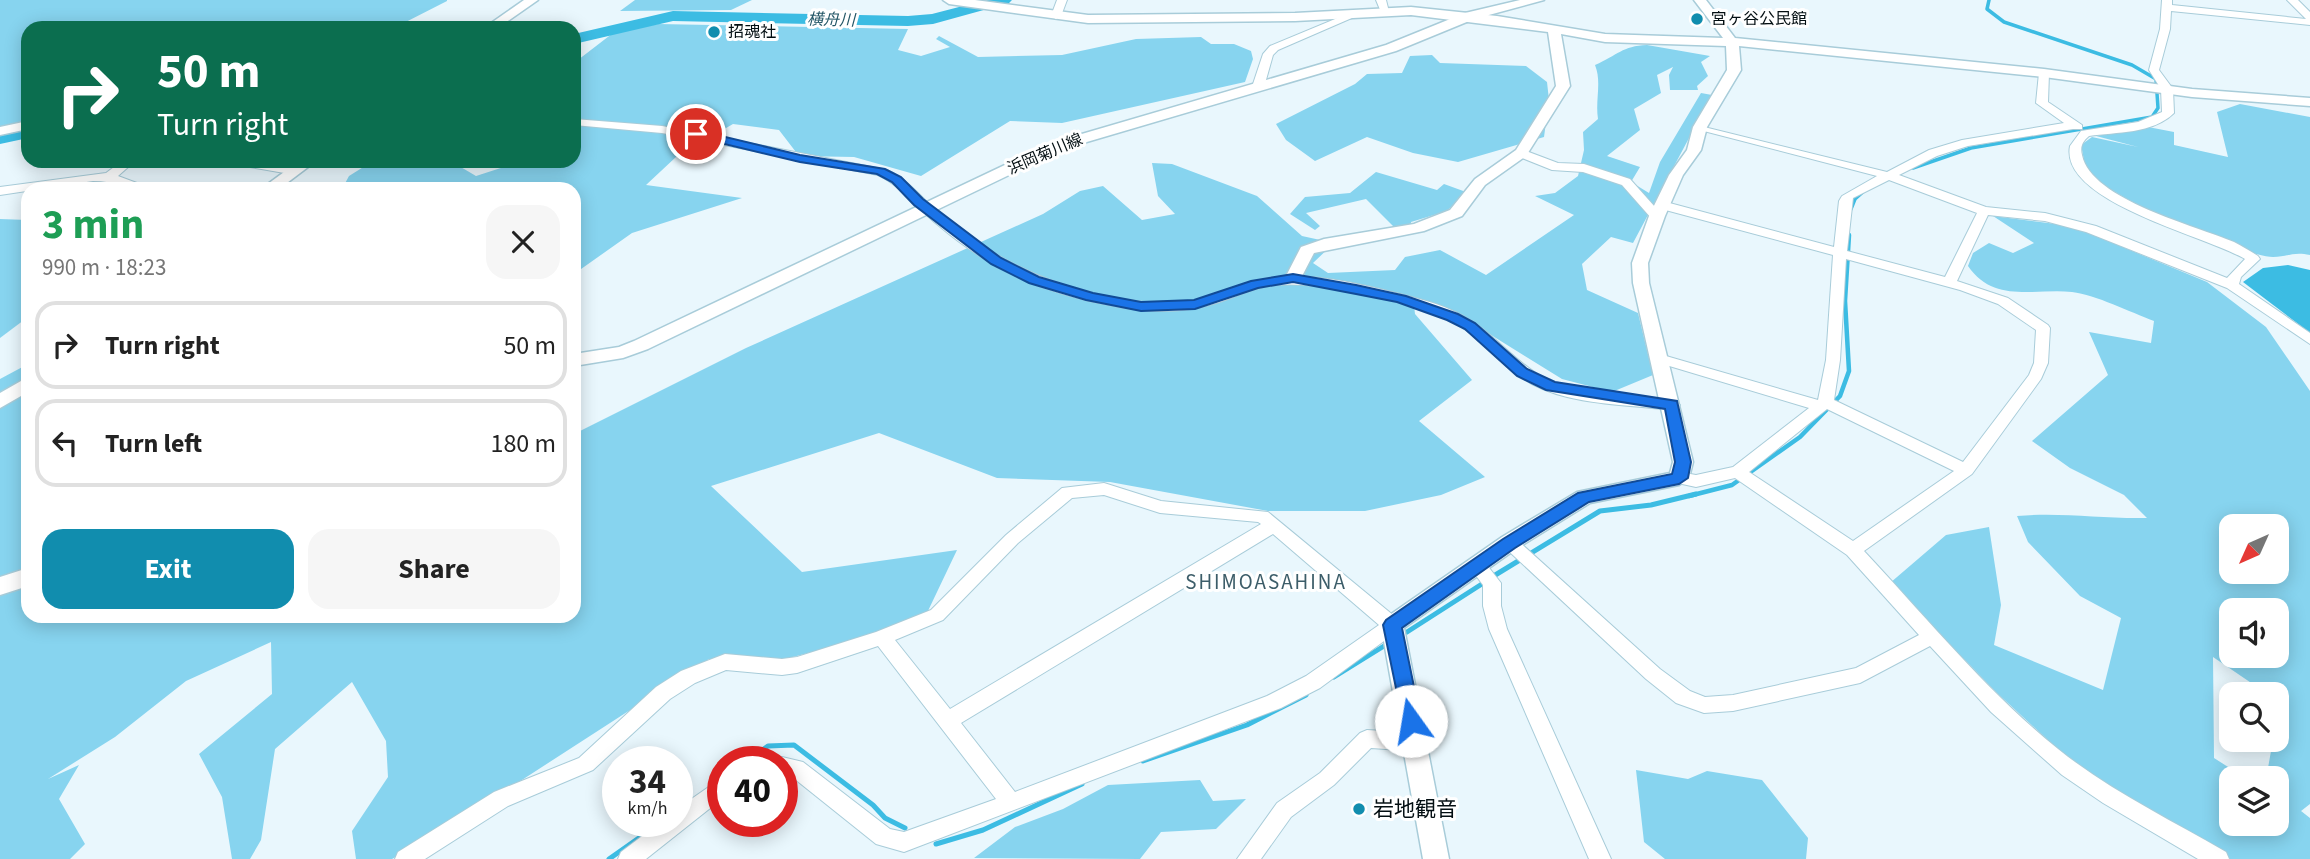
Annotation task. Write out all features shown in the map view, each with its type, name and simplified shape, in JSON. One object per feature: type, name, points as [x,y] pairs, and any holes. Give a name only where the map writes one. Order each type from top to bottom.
[{"type":"main road","name":"浜岡菊川線","points":[[581,359],[623,352],[641,345],[1074,140],[1391,48],[1470,16],[1537,0]]},
{"type":"main road","points":[[0,586],[21,579]]},
{"type":"street","points":[[500,21],[532,0]]},
{"type":"street","points":[[950,0],[990,3],[1056,16],[1120,19],[1356,14]]},
{"type":"street","points":[[1056,16],[1062,0]]},
{"type":"street","points":[[1679,478],[1683,462],[1672,405],[1641,283],[1640,263],[1676,175],[1694,150],[1700,128],[1734,70],[1736,60],[1733,42],[1700,0]]},
{"type":"street","points":[[2292,0],[2310,20]]},
{"type":"street","points":[[2232,285],[2234,276],[2253,259],[2232,247],[2164,223],[2091,181],[2080,172],[2074,160],[2075,147],[2079,137],[2160,119],[2168,113],[2167,89],[2154,70],[2167,4],[2310,20]]},
{"type":"street","points":[[1258,87],[1268,54],[1274,48],[1383,5],[1605,38],[1733,42],[2310,102]]},
{"type":"street","points":[[1293,278],[1307,250],[1324,244],[1418,228],[1455,213],[1480,182],[1521,153],[1563,86],[1554,31]]},
{"type":"street","points":[[2044,73],[2042,103],[2074,125],[2093,132]]},
{"type":"street","points":[[581,122],[638,123],[800,158],[881,171],[896,179],[968,242],[1015,273],[1116,302],[1141,307],[1195,305],[1255,284],[1293,278],[1401,299],[1452,317],[1470,326],[1522,372],[1551,387],[1672,405]]},
{"type":"street","points":[[798,770],[884,837],[905,850],[1012,803],[1274,702],[1313,681],[1392,625],[1484,574],[1518,551],[1584,497],[1679,478],[1696,481],[1744,476],[1828,405],[1845,201],[1860,188],[1890,176],[1933,153],[1966,143],[2074,125]]},
{"type":"street","points":[[0,131],[21,126]]},
{"type":"street","points":[[1700,128],[1890,176],[1984,211],[2067,221],[2232,285],[2310,340]]},
{"type":"street","points":[[1521,153],[1556,167],[1584,168],[1626,182],[1660,211],[1841,253],[1950,283],[2003,301],[2043,328],[2041,363],[2036,376],[1986,447],[1966,470],[1853,550]]},
{"type":"street","points":[[109,177],[120,168]]},
{"type":"street","points":[[283,168],[296,170]]},
{"type":"street","points":[[279,182],[299,168]]},
{"type":"street","points":[[49,182],[109,177],[125,182]]},
{"type":"street","points":[[0,191],[21,187]]},
{"type":"street","points":[[1950,283],[1984,211]]},
{"type":"street","points":[[1661,359],[1828,405],[1966,470]]},
{"type":"street","points":[[0,402],[21,388]]},
{"type":"street","points":[[1744,476],[1853,550],[1931,637],[2051,754],[2093,784],[2218,859]]},
{"type":"street","points":[[406,859],[453,832],[501,799],[586,764],[663,693],[688,677],[725,662],[782,667],[797,665],[882,637],[937,615],[1012,539],[1068,492],[1104,489],[1160,508],[1262,516],[1392,625],[1436,859]]},
{"type":"street","points":[[949,720],[1274,525]]},
{"type":"street","points":[[1518,551],[1653,674],[1683,698],[1704,705],[1733,703],[1860,675],[1931,637]]},
{"type":"street","points":[[1484,574],[1498,629],[1600,859]]},
{"type":"street","points":[[882,637],[1012,803]]},
{"type":"street","points":[[1248,859],[1284,810],[1327,779],[1367,740],[1416,742]]},
{"type":"street","points":[[629,859],[707,798]]},
{"type":"shaded area","points":[[0,0],[447,0],[408,21],[21,21],[21,124],[0,129]]},
{"type":"shaded area","points":[[635,0],[752,0],[731,10],[620,11]]},
{"type":"shaded area","points":[[658,24],[908,29],[898,50],[921,56],[950,47],[936,39],[939,36],[978,57],[1062,55],[1136,39],[1201,37],[1211,44],[1234,44],[1251,51],[1253,59],[1245,82],[1062,123],[1010,121],[921,176],[854,157],[799,156],[779,130],[733,124],[676,157],[646,185],[742,198],[632,233],[581,269],[581,182],[346,182],[349,176],[362,168],[462,168],[476,176],[501,168],[581,168],[581,58],[613,33]]},
{"type":"shaded area","points":[[1647,45],[1710,56],[1701,62],[1708,76],[1697,86],[1698,90],[1670,90],[1669,75],[1673,67],[1657,75],[1661,93],[1634,109],[1640,130],[1607,156],[1640,167],[1631,182],[1649,193],[1660,162],[1701,93],[1712,95],[1633,243],[1611,237],[1582,264],[1587,290],[1638,313],[1653,375],[1612,392],[1562,379],[1475,325],[1413,297],[1415,314],[1472,380],[1419,421],[1485,477],[1441,495],[1365,511],[1268,511],[1110,482],[997,478],[879,433],[711,486],[802,572],[957,550],[927,613],[851,642],[781,660],[709,659],[443,831],[392,859],[356,859],[352,831],[388,777],[386,741],[352,682],[275,749],[261,840],[250,859],[232,859],[222,797],[199,754],[272,694],[271,642],[186,681],[115,737],[48,779],[79,765],[59,799],[85,844],[70,859],[0,859],[0,379],[21,368],[21,623],[581,623],[581,430],[746,348],[1043,214],[1080,191],[1103,186],[1142,220],[1175,214],[1158,196],[1152,163],[1172,164],[1257,196],[1302,236],[1334,243],[1313,263],[1328,273],[1395,270],[1405,257],[1440,250],[1486,275],[1574,215],[1535,196],[1555,193],[1578,176],[1584,150],[1583,132],[1598,119],[1598,78],[1595,65],[1626,49]]},
{"type":"shaded area","points":[[1432,55],[1440,63],[1526,66],[1547,82],[1549,100],[1544,137],[1458,162],[1413,153],[1367,137],[1315,161],[1286,140],[1276,124],[1355,84],[1367,74],[1402,73],[1410,56]]},
{"type":"shaded area","points":[[2240,104],[2310,117],[2310,255],[2273,257],[2234,247],[2146,209],[2099,182],[2088,171],[2081,145],[2092,137],[2138,147],[2096,136],[2148,127],[2174,132],[2174,145],[2228,157],[2217,112]]},
{"type":"shaded area","points":[[1376,172],[1437,190],[1444,184],[1466,192],[1447,211],[1411,222],[1411,229],[1398,231],[1366,199],[1306,213],[1320,226],[1315,230],[1290,214],[1305,197],[1350,193]]},
{"type":"shaded area","points":[[1993,216],[2072,226],[2207,282],[2266,327],[2310,391],[2310,804],[2301,811],[2310,818],[2310,859],[2229,859],[2076,766],[1996,692],[1890,583],[1946,535],[1989,527],[2001,605],[1994,645],[2103,690],[2121,618],[2080,596],[2028,542],[2017,516],[2147,518],[2124,495],[2070,468],[2032,441],[2108,375],[2089,332],[2151,343],[2154,321],[2102,300],[2072,292],[2003,290],[1978,278],[1968,266],[1973,253],[1989,243],[2013,253],[2034,243]]},
{"type":"shaded area","points":[[0,219],[21,220],[21,322],[0,338]]},
{"type":"shaded area","points":[[2288,265],[2310,270],[2310,333],[2243,282],[2263,268]]},
{"type":"shaded area","points":[[1636,770],[1688,779],[1707,771],[1762,780],[1808,838],[1806,859],[1665,859],[1644,842]]},
{"type":"shaded area","points":[[1200,780],[1213,801],[1246,799],[1216,829],[1161,832],[1140,859],[974,858],[1015,827],[1063,809],[1108,785]]},
{"type":"waterway","name":"横舟川","points":[[581,37],[673,16],[908,21],[933,19],[1004,0]]},
{"type":"waterway","points":[[1913,168],[1971,148],[2152,117],[2158,108],[2156,79],[2132,65],[2004,22],[1987,9],[1989,0]]},
{"type":"waterway","name":"横舟川","points":[[0,139],[21,134]]},
{"type":"waterway","points":[[1851,209],[1855,199],[1864,191]]},
{"type":"waterway","points":[[1689,496],[1732,485],[1800,437],[1840,396],[1849,371],[1845,301],[1849,235]]},
{"type":"waterway","points":[[1492,577],[1600,511],[1651,505],[1696,494]]},
{"type":"waterway","points":[[1407,632],[1485,582]]},
{"type":"waterway","points":[[1334,677],[1384,646]]},
{"type":"waterway","points":[[1143,761],[1247,725],[1306,695]]},
{"type":"waterway","points":[[768,746],[795,746]]},
{"type":"waterway","points":[[798,748],[873,805],[885,818],[905,828]]},
{"type":"waterway","points":[[936,844],[983,830],[1082,784]]},
{"type":"waterway","points":[[609,859],[640,837]]},
{"type":"place","name":"宮ヶ谷公民館","points":[[1697,19]]},
{"type":"place","name":"招魂社","points":[[714,32]]},
{"type":"place","name":"岩地観音","points":[[1359,809]]},
{"type":"district","name":"SHIMOASAHINA","points":[[1266,582]]},
{"type":"route","points":[[696,134],[800,158],[881,171],[896,179],[919,202],[968,242],[1015,273],[1091,297],[1141,307],[1195,305],[1255,284],[1293,278],[1429,307],[1470,326],[1522,372],[1551,387],[1672,405],[1683,462],[1679,478],[1665,483],[1584,497],[1509,543],[1392,625],[1411,721]]}]
